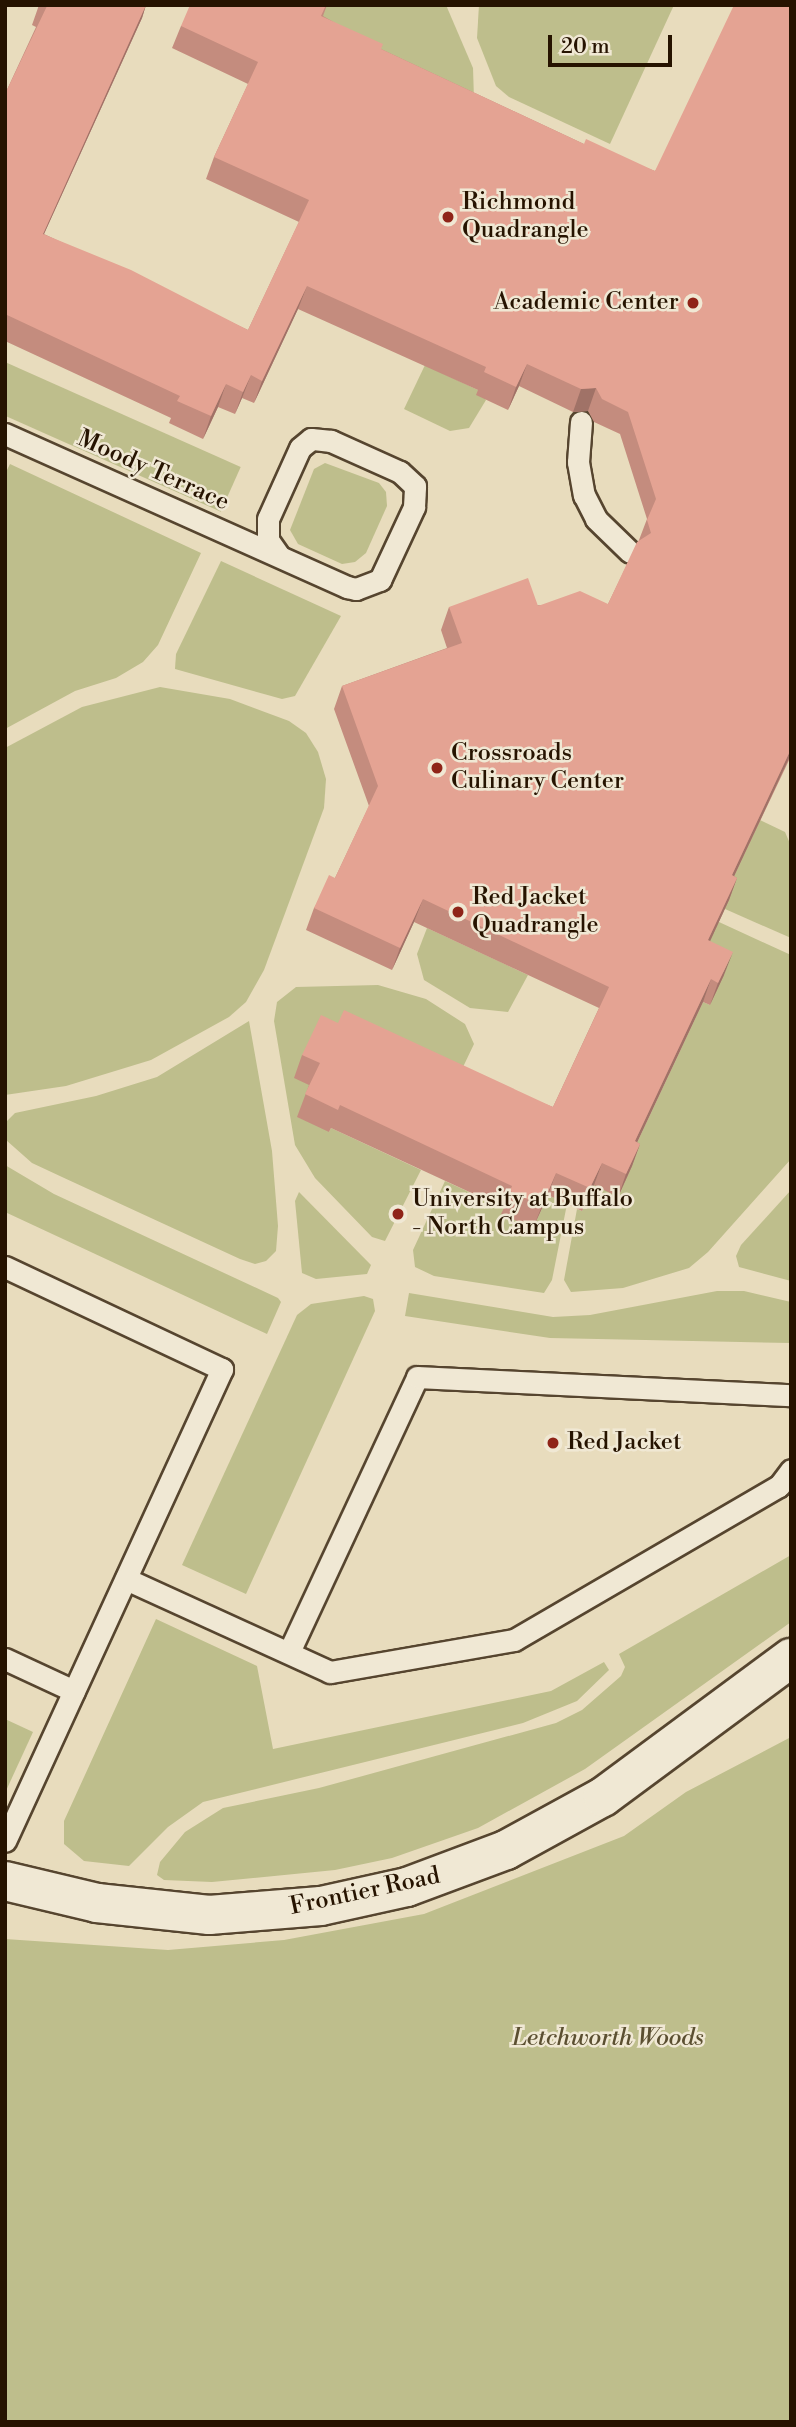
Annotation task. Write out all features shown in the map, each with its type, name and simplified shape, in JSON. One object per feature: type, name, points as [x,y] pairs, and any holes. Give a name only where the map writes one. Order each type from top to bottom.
[{"type":"street","name":"Frontier Road","points":[[5,1881],[97,1903],[209,1915],[321,1906],[407,1887],[506,1850],[593,1803],[791,1658]]},
{"type":"lane","points":[[581,422],[578,462],[584,495],[596,519],[630,552]]},
{"type":"lane","name":"Moody Terrace","points":[[5,434],[279,556]]},
{"type":"lane","points":[[311,439],[326,439],[400,472],[415,486],[414,507],[384,573],[373,586],[347,587],[279,556],[268,540],[268,519],[300,448],[311,439]]},
{"type":"lane","points":[[5,1267],[222,1369],[5,1841]]},
{"type":"lane","points":[[289,1652],[417,1377],[791,1395]]},
{"type":"lane","points":[[126,1578],[330,1672],[514,1640],[779,1486],[791,1470]]},
{"type":"lane","points":[[5,1659],[74,1691]]},
{"type":"green space","points":[[292,5],[446,5],[473,68],[474,100]]},
{"type":"green space","points":[[479,5],[674,5],[610,144],[509,97],[496,86],[477,38]]},
{"type":"green space","points":[[5,362],[241,467],[221,512],[5,416]]},
{"type":"green space","points":[[425,365],[478,390],[486,400],[469,428],[450,431],[404,409]]},
{"type":"green space","points":[[325,463],[379,483],[386,492],[387,506],[366,553],[355,562],[342,564],[298,544],[290,530],[314,469]]},
{"type":"green space","points":[[10,464],[201,553],[158,645],[143,662],[116,678],[75,691],[5,729],[5,474]]},
{"type":"green space","points":[[221,561],[341,616],[295,696],[282,699],[175,669],[176,654]]},
{"type":"green space","points":[[160,687],[230,699],[289,721],[306,733],[318,752],[326,779],[324,808],[264,970],[246,1002],[229,1017],[151,1060],[66,1086],[5,1095],[5,748],[82,707]]},
{"type":"green space","points":[[760,820],[785,832],[791,846],[791,938],[725,909],[724,898]]},
{"type":"green space","points":[[719,922],[791,955],[791,1159],[708,1252],[689,1268],[623,1288],[571,1292],[564,1280],[577,1209],[582,1211],[594,1185],[627,1164],[703,1002],[710,1005],[691,959]]},
{"type":"green space","points":[[427,928],[528,975],[508,1012],[470,1008],[424,980],[417,954]]},
{"type":"green space","points":[[378,985],[426,999],[465,1024],[474,1044],[453,1088],[311,1086],[329,1132],[331,1128],[421,1170],[385,1241],[372,1237],[315,1178],[295,1145],[274,1021],[277,1002],[296,987]]},
{"type":"green space","points":[[249,1021],[272,1151],[278,1226],[276,1251],[266,1261],[255,1264],[240,1259],[62,1177],[32,1163],[6,1140],[6,1122],[15,1113],[96,1096],[157,1077]]},
{"type":"green space","points":[[5,1165],[54,1194],[278,1298],[281,1302],[267,1334],[5,1212]]},
{"type":"green space","points":[[445,1181],[504,1208],[533,1228],[548,1195],[567,1204],[552,1280],[544,1293],[434,1276],[415,1267],[413,1250]]},
{"type":"green space","points":[[791,1190],[791,1281],[739,1267],[736,1256],[741,1245]]},
{"type":"green space","points":[[299,1192],[371,1265],[367,1274],[316,1279],[302,1273],[295,1201]]},
{"type":"green space","points":[[717,1291],[744,1291],[791,1302],[791,1343],[550,1338],[405,1316],[409,1293],[553,1317],[590,1315]]},
{"type":"green space","points":[[364,1296],[373,1299],[375,1311],[246,1594],[182,1565],[297,1315],[311,1304]]},
{"type":"green space","points":[[791,1555],[791,1622],[585,1769],[478,1828],[392,1858],[335,1870],[212,1882],[164,1880],[157,1875],[160,1862],[185,1832],[223,1808],[319,1788],[556,1723],[582,1710],[621,1676],[625,1667],[619,1654]]},
{"type":"green space","points":[[156,1619],[257,1666],[273,1749],[551,1691],[604,1662],[609,1670],[577,1701],[523,1723],[203,1802],[168,1827],[129,1866],[84,1861],[64,1844],[64,1821]]},
{"type":"green space","points":[[5,1719],[33,1732],[5,1793]]},
{"type":"green space","name":"Letchworth Woods","points":[[791,1737],[791,2422],[5,2422],[5,1939],[168,1950],[284,1940],[424,1914],[624,1836],[686,1792]]},
{"type":"building","points":[[46,5],[146,5],[43,234],[131,270],[248,330],[309,200],[214,157],[258,62],[181,26],[190,5],[326,5],[321,16],[383,44],[381,49],[584,144],[586,139],[655,171],[734,5],[791,5],[791,749],[732,875],[737,878],[708,940],[733,952],[718,983],[711,979],[635,1141],[640,1144],[626,1174],[602,1163],[590,1188],[556,1173],[542,1206],[510,1191],[512,1186],[340,1105],[338,1110],[305,1094],[320,1063],[302,1055],[321,1015],[338,1023],[344,1010],[553,1107],[609,987],[423,899],[400,948],[314,908],[329,875],[335,878],[378,786],[342,686],[462,643],[449,607],[528,578],[538,606],[580,591],[608,604],[637,542],[651,533],[647,520],[656,499],[628,412],[602,399],[596,388],[581,389],[527,364],[516,387],[484,372],[486,367],[307,286],[262,381],[251,375],[243,392],[226,384],[211,416],[177,401],[180,396],[7,315],[5,319],[5,94]]},
{"type":"place","name":"Richmond Quadrangle","points":[[448,217]]},
{"type":"place","name":"Academic Center","points":[[693,303]]},
{"type":"place","name":"Crossroads Culinary Center","points":[[437,768]]},
{"type":"place","name":"Red Jacket Quadrangle","points":[[458,912]]},
{"type":"place","name":"University at Buffalo - North Campus","points":[[398,1214]]},
{"type":"place","name":"Red Jacket","points":[[553,1443]]}]
